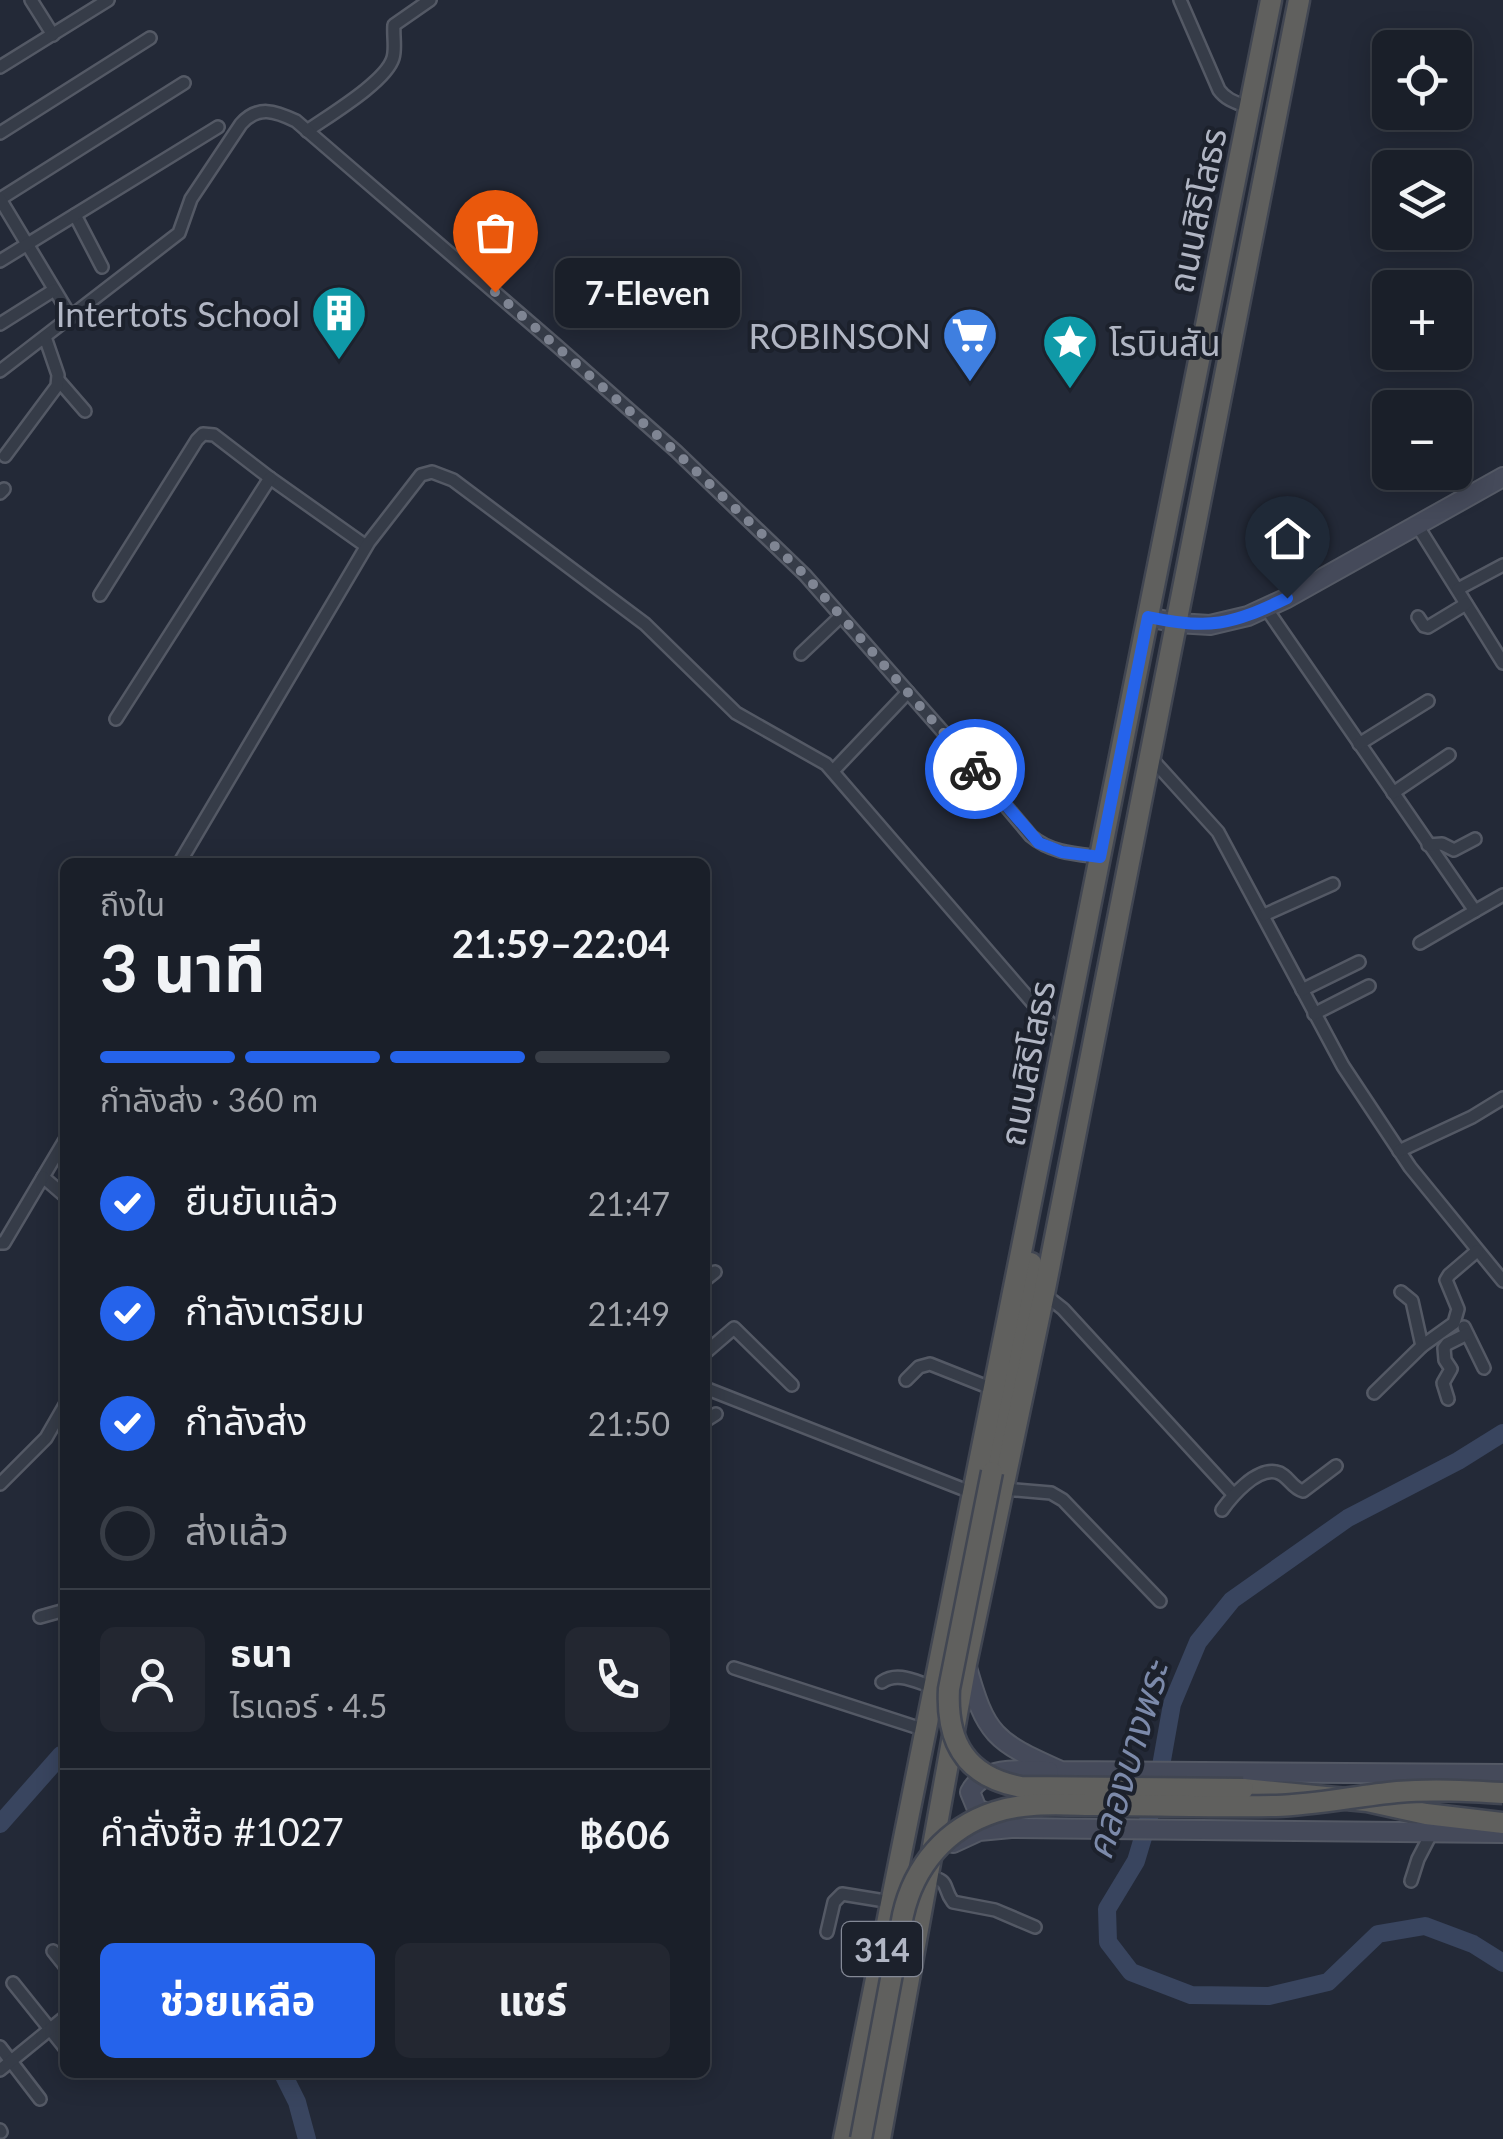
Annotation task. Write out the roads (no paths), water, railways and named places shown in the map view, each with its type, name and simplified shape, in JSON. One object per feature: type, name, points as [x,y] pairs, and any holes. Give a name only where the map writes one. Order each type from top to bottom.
[{"type":"highway","name":"ถนนสิริโสธร","points":[[844,2139],[1271,0]]},
{"type":"highway","name":"ถนนสิริโสธร","points":[[880,2139],[998,1480],[1044,1294],[1299,0]]},
{"type":"highway","points":[[1042,1148],[1030,1274],[998,1480],[949,1689],[948,1712],[953,1733],[969,1762],[995,1780],[1021,1787],[1243,1789],[1350,1798],[1503,1823]]},
{"type":"highway","points":[[920,1760],[933,1772],[947,1768]]},
{"type":"highway","points":[[861,2139],[910,1890],[934,1850],[975,1820],[1036,1805],[1272,1806],[1414,1791],[1503,1792]]},
{"type":"highway","points":[[911,1804],[925,1796],[940,1805]]},
{"type":"highway","points":[[1394,1808],[1503,1809]]},
{"type":"main road","points":[[1148,617],[1210,625],[1266,608],[1503,477]]},
{"type":"main road","points":[[966,1664],[978,1707],[994,1733],[1005,1744],[1061,1771]]},
{"type":"main road","points":[[1048,1829],[986,1813],[978,1808],[970,1792],[975,1783],[1016,1769],[1503,1774]]},
{"type":"main road","points":[[928,1872],[958,1840],[979,1831],[1011,1828],[1503,1833]]},
{"type":"street","points":[[31,0],[53,35]]},
{"type":"street","points":[[307,130],[353,100],[384,72],[395,54],[394,26],[430,0]]},
{"type":"street","points":[[1180,0],[1219,90],[1231,101],[1250,108]]},
{"type":"street","points":[[1,65],[102,1]]},
{"type":"street","points":[[0,133],[150,38]]},
{"type":"street","points":[[72,317],[0,199],[184,83]]},
{"type":"street","points":[[0,372],[180,233],[190,199],[247,118],[260,111],[277,112],[307,130],[528,320],[676,452],[805,575],[1039,843],[1062,852],[1100,857]]},
{"type":"street","points":[[0,262],[218,127]]},
{"type":"street","points":[[75,215],[102,267]]},
{"type":"street","points":[[0,324],[54,290]]},
{"type":"street","points":[[45,337],[59,381],[85,411]]},
{"type":"street","points":[[5,456],[59,381]]},
{"type":"street","points":[[100,595],[204,434],[214,435],[366,546]]},
{"type":"street","points":[[182,858],[366,546],[422,475],[432,472],[452,480],[646,624],[736,713],[833,771],[1064,1038]]},
{"type":"street","points":[[116,719],[270,478]]},
{"type":"street","points":[[1417,524],[1503,663]]},
{"type":"street","points":[[1458,589],[1503,565]]},
{"type":"street","points":[[1418,617],[1428,627],[1466,604]]},
{"type":"street","points":[[1266,608],[1475,911]]},
{"type":"street","points":[[801,654],[841,616]]},
{"type":"street","points":[[833,771],[908,692]]},
{"type":"street","points":[[1359,744],[1428,701]]},
{"type":"street","points":[[1392,793],[1449,755]]},
{"type":"street","points":[[1150,757],[1218,832],[1342,1066],[1400,1151],[1503,1284]]},
{"type":"street","points":[[1428,845],[1442,844],[1454,850],[1474,838]]},
{"type":"street","points":[[1264,915],[1333,884]]},
{"type":"street","points":[[1420,944],[1503,895]]},
{"type":"street","points":[[1302,990],[1359,962]]},
{"type":"street","points":[[1314,1014],[1369,986]]},
{"type":"street","points":[[1400,1151],[1502,1102]]},
{"type":"street","points":[[0,1243],[4,1243],[60,1148]]},
{"type":"street","points":[[42,1177],[60,1192]]},
{"type":"street","points":[[1374,1393],[1422,1346],[1454,1323],[1458,1310],[1446,1280],[1477,1250]]},
{"type":"street","points":[[1401,1292],[1412,1301],[1422,1346]]},
{"type":"street","points":[[1044,1294],[1063,1309],[1233,1494]]},
{"type":"street","points":[[1457,1314],[1484,1368]]},
{"type":"street","points":[[710,1348],[734,1328],[792,1385]]},
{"type":"street","points":[[1448,1399],[1443,1383],[1450,1369],[1444,1348],[1467,1334]]},
{"type":"street","points":[[906,1380],[918,1367],[930,1364],[992,1388]]},
{"type":"street","points":[[710,1390],[973,1493]]},
{"type":"street","points":[[0,1484],[46,1438],[60,1414]]},
{"type":"street","points":[[1222,1510],[1250,1480],[1275,1472],[1295,1490],[1303,1491],[1336,1466]]},
{"type":"street","points":[[998,1480],[1051,1493],[1063,1500],[1160,1601]]},
{"type":"street","points":[[40,1617],[60,1611]]},
{"type":"street","points":[[734,1668],[925,1730]]},
{"type":"street","points":[[882,1682],[899,1676],[934,1687]]},
{"type":"street","points":[[1411,1881],[1431,1834]]},
{"type":"street","points":[[928,1872],[946,1883],[954,1902],[995,1910],[1035,1927]]},
{"type":"street","points":[[827,1932],[838,1896],[849,1894],[892,1902]]},
{"type":"street","points":[[53,1951],[60,1960]]},
{"type":"street","points":[[13,1983],[60,2042]]},
{"type":"street","points":[[0,2070],[60,2021]]},
{"type":"street","points":[[0,2048],[40,2099]]},
{"type":"waterway","name":"คลองบางพระ","points":[[1503,1433],[1348,1518],[1232,1600],[1198,1642],[1172,1704],[1156,1794],[1136,1861],[1107,1909],[1108,1942],[1131,1972],[1191,1995],[1269,1996],[1328,1982],[1378,1934],[1425,1926],[1473,1944],[1503,1963]]},
{"type":"waterway","name":"คลองบางพระ","points":[[0,1824],[60,1756]]},
{"type":"waterway","name":"คลองบางพระ","points":[[285,2078],[297,2102],[307,2139]]},
{"type":"place","name":"7-Eleven","points":[[495,292]]},
{"type":"place","name":"Intertots School","points":[[339,362]]},
{"type":"place","name":"ROBINSON","points":[[970,384]]},
{"type":"place","name":"โรบินสัน","points":[[1070,391]]}]
